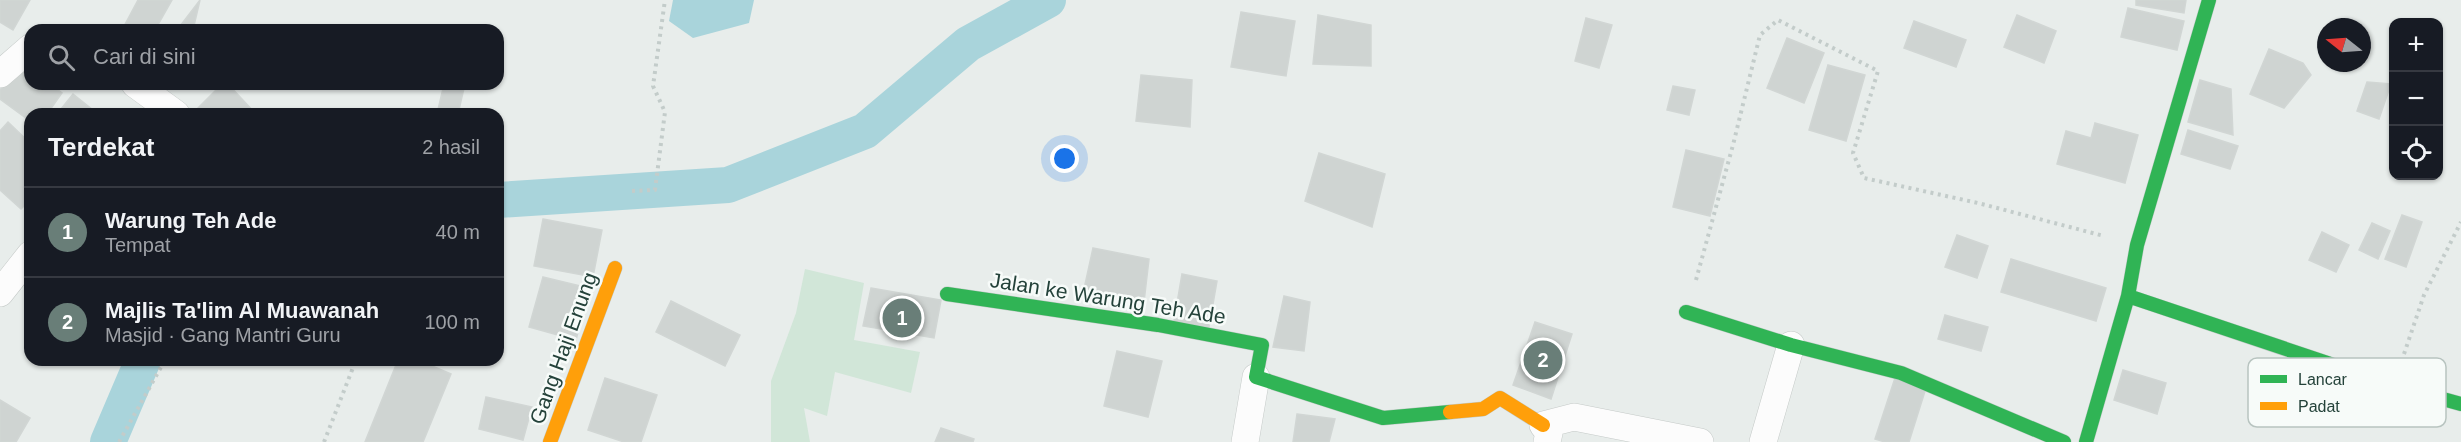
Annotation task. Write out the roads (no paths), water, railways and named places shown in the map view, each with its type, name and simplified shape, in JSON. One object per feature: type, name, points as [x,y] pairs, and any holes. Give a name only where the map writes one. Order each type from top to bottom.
[{"type":"street","points":[[2086,442],[2128,296],[2137,245],[2209,0]]},
{"type":"street","points":[[0,74],[24,53]]},
{"type":"street","points":[[142,90],[163,108]]},
{"type":"street","points":[[0,292],[24,262]]},
{"type":"street","name":"Gang Haji Enung","points":[[550,442],[615,268]]},
{"type":"street","name":"Jalan ke Warung Teh Ade","points":[[947,294],[1158,325],[1262,345],[1256,377]]},
{"type":"street","points":[[2128,296],[2313,358]]},
{"type":"street","points":[[1686,312],[1791,345],[1901,373],[2064,442]]},
{"type":"street","points":[[1763,442],[1791,345]]},
{"type":"street","points":[[1245,442],[1256,377],[1383,418],[1483,409],[1500,398],[1545,434],[1574,417],[1700,442]]},
{"type":"street","points":[[2446,400],[2461,404]]},
{"type":"water","points":[[673,0],[754,0],[749,23],[693,38],[669,21]]},
{"type":"waterway","points":[[504,200],[728,185],[865,131],[968,44],[1048,0]]},
{"type":"waterway","points":[[108,442],[140,366]]},
{"type":"place","name":"Warung Teh Ade","points":[[902,318]]},
{"type":"place","name":"Majlis Ta'lim Al Muawanah","points":[[1543,360]]}]
